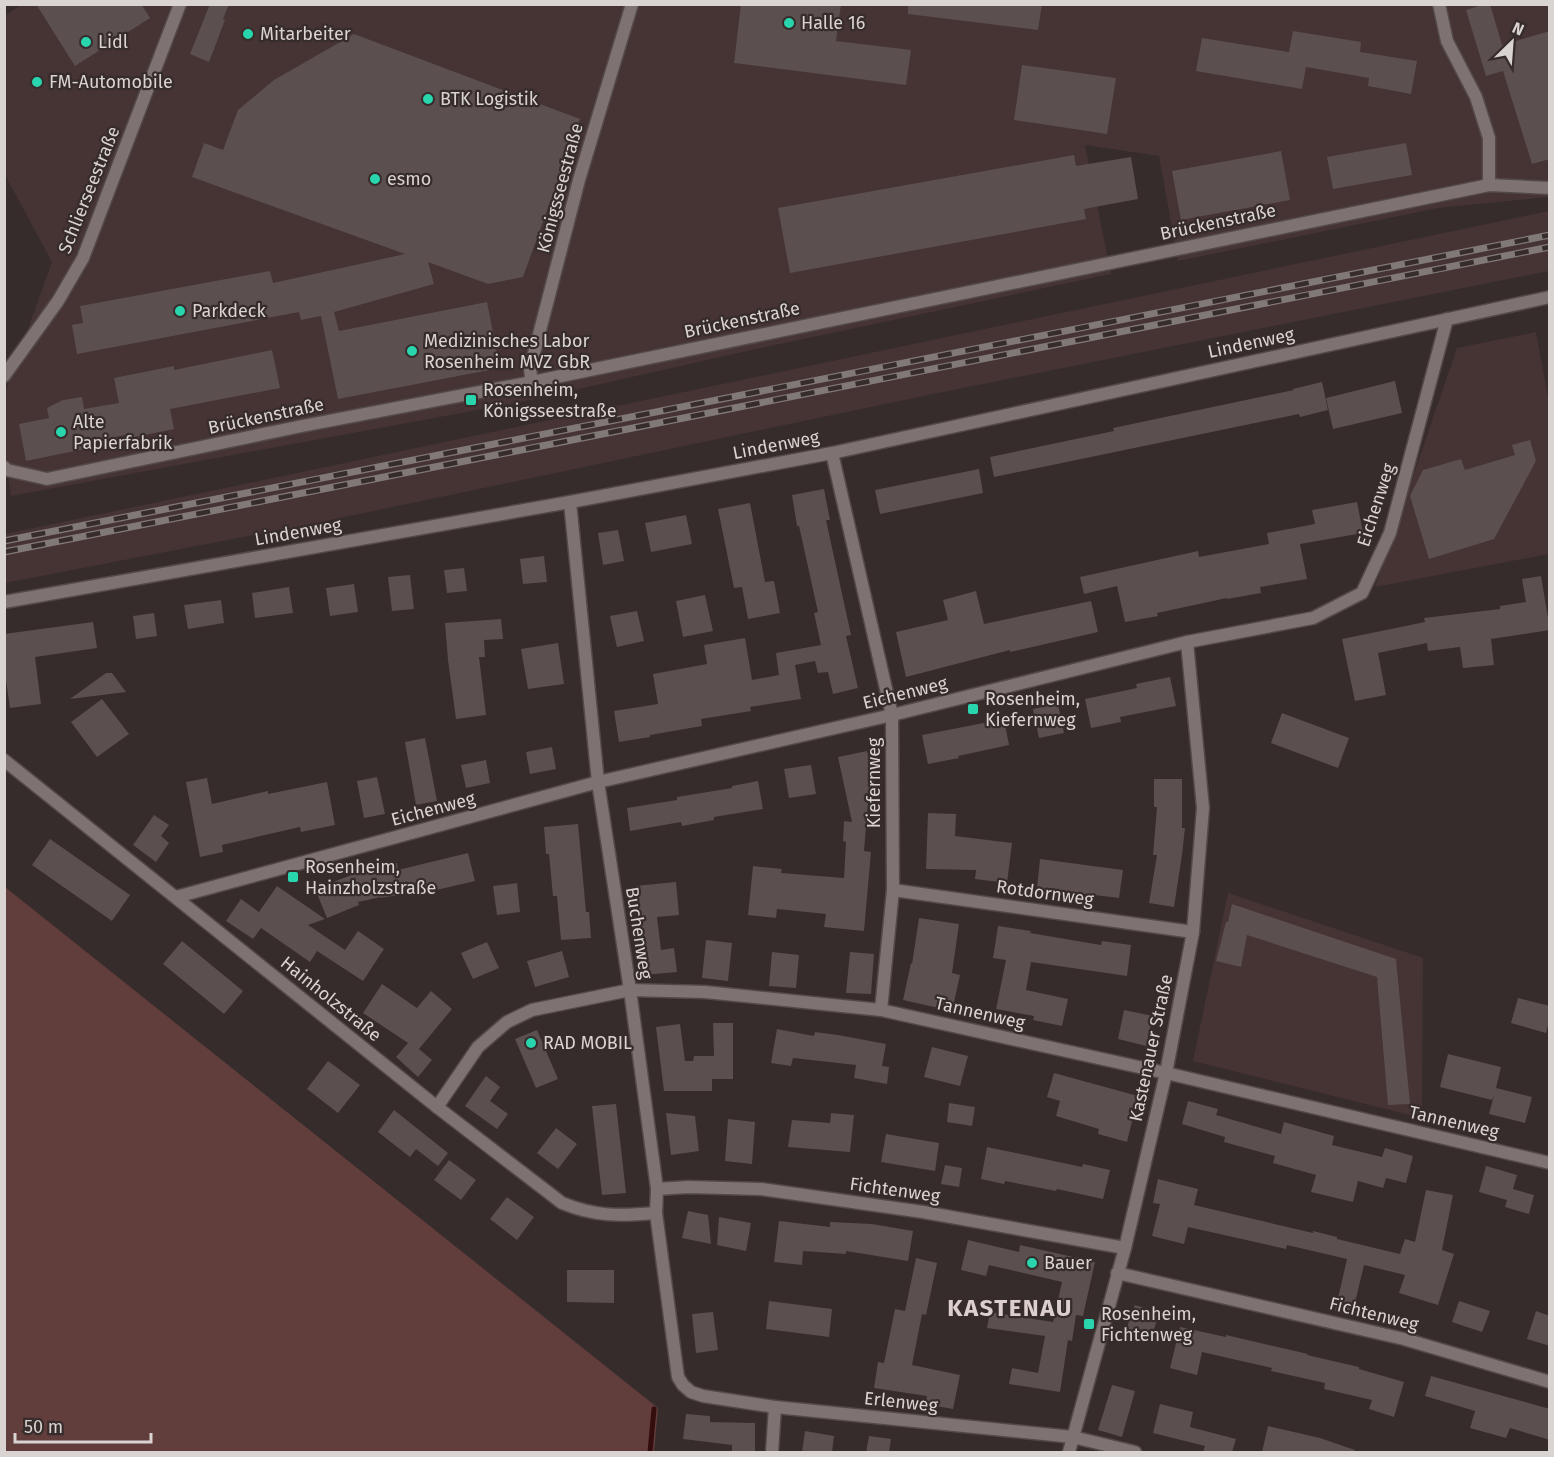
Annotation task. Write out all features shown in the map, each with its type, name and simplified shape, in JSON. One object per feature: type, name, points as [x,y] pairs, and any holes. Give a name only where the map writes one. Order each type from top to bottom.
[{"type":"street","name":"Schlierseestraße","points":[[4,376],[58,301],[83,258],[180,4]]},
{"type":"street","name":"Königsseestraße","points":[[532,382],[530,369],[579,180],[632,4]]},
{"type":"street","points":[[1439,4],[1447,41],[1476,97],[1489,138],[1489,185],[1550,188]]},
{"type":"street","name":"Brückenstraße","points":[[4,467],[7,470],[47,479],[302,426],[532,382],[1489,185]]},
{"type":"street","name":"Lindenweg","points":[[4,602],[570,502],[832,453],[1550,297]]},
{"type":"street","name":"Eichenweg","points":[[176,897],[598,783],[892,716],[1187,642],[1313,618],[1362,593],[1390,533],[1447,318]]},
{"type":"street","name":"Kiefernweg","points":[[832,453],[892,716],[893,890],[881,1010]]},
{"type":"street","name":"Buchenweg","points":[[570,502],[598,783],[630,990],[657,1189],[657,1213],[676,1369]]},
{"type":"street","name":"Kastenauer Straße","points":[[1069,1452],[1125,1248],[1166,1073],[1193,932],[1203,808],[1187,642]]},
{"type":"street","name":"Hainholzstraße","points":[[4,760],[437,1107],[562,1203],[600,1214],[657,1213]]},
{"type":"street","name":"Rotdornweg","points":[[893,890],[1193,932]]},
{"type":"street","name":"Tannenweg","points":[[437,1107],[478,1047],[507,1022],[532,1010],[630,990],[705,992],[881,1010],[1166,1073],[1550,1163]]},
{"type":"street","name":"Fichtenweg","points":[[657,1189],[688,1187],[761,1190],[923,1212],[1125,1248]]},
{"type":"street","name":"Fichtenweg","points":[[1117,1273],[1404,1339],[1550,1382]]},
{"type":"street","name":"Erlenweg","points":[[676,1369],[683,1385],[691,1392],[704,1396],[775,1407],[1073,1437],[1135,1452]]},
{"type":"street","points":[[772,1452],[775,1407]]},
{"type":"shaded area","points":[[21,5],[1549,5],[1549,197],[1438,208],[1178,261],[1159,156],[1085,145],[1111,274],[756,349],[521,402],[11,496],[4,449],[4,395],[52,262],[5,175],[5,16]]},
{"type":"shaded area","points":[[1549,211],[1549,271],[933,394],[321,522],[5,583],[5,534]]},
{"type":"shaded area","points":[[1536,332],[1549,402],[1549,554],[1375,587],[1457,348]]},
{"type":"shaded area","points":[[5,887],[658,1408],[654,1452],[5,1452]]},
{"type":"shaded area","points":[[1228,893],[1423,958],[1422,1118],[1193,1061]]},
{"type":"building","name":"Lidl","points":[[36,4],[141,4],[150,18],[75,66]]},
{"type":"building","points":[[210,4],[229,4],[209,62],[190,54]]},
{"type":"building","name":"Halle 16","points":[[741,4],[841,4],[836,41],[911,50],[906,85],[734,63]]},
{"type":"building","points":[[908,4],[1042,4],[1038,30],[908,14]]},
{"type":"building","points":[[1490,4],[1502,45],[1550,31],[1550,159],[1532,164],[1503,71],[1486,76],[1466,10]]},
{"type":"building","points":[[1293,31],[1361,42],[1360,52],[1417,61],[1411,94],[1368,86],[1369,78],[1306,67],[1302,89],[1196,71],[1202,38],[1289,52]]},
{"type":"building","points":[[354,34],[580,119],[523,277],[488,284],[428,262],[434,284],[334,312],[339,331],[487,302],[500,368],[338,399],[321,316],[301,320],[299,312],[77,354],[72,325],[83,323],[80,306],[270,271],[273,283],[405,254],[192,177],[204,143],[223,150],[238,110],[274,80]]},
{"type":"building","points":[[1022,65],[1116,78],[1107,134],[1014,120]]},
{"type":"building","points":[[1406,143],[1412,175],[1333,189],[1327,157]]},
{"type":"building","points":[[1281,151],[1290,200],[1181,220],[1172,171]]},
{"type":"building","points":[[1074,155],[1076,166],[1131,157],[1138,199],[1084,209],[1086,219],[790,273],[778,208]]},
{"type":"building","name":"Alte Papierfabrik","points":[[272,350],[280,388],[170,409],[174,429],[130,438],[129,434],[103,440],[104,445],[26,461],[19,424],[49,418],[47,408],[63,400],[82,397],[84,409],[119,403],[114,378],[174,366],[174,370]]},
{"type":"building","points":[[1395,381],[1402,413],[1333,429],[1326,398]]},
{"type":"building","points":[[1322,382],[1328,410],[994,477],[990,457],[1114,431],[1113,428]]},
{"type":"building","points":[[1530,440],[1536,461],[1494,539],[1429,559],[1410,496],[1423,470],[1461,459],[1465,470],[1515,455],[1512,445]]},
{"type":"building","points":[[979,469],[983,493],[880,514],[875,490]]},
{"type":"building","points":[[824,489],[830,520],[826,520],[851,635],[846,636],[858,688],[833,694],[828,672],[818,673],[815,661],[795,665],[801,699],[750,707],[751,711],[701,719],[702,726],[619,742],[614,711],[658,704],[653,674],[707,664],[704,645],[745,638],[752,680],[779,675],[776,653],[821,645],[814,613],[818,612],[799,526],[797,526],[792,495]]},
{"type":"building","points":[[1357,502],[1363,533],[1300,544],[1307,579],[1260,587],[1261,593],[1227,598],[1125,622],[1117,586],[1084,594],[1080,577],[1198,551],[1199,557],[1269,544],[1267,533],[1315,524],[1312,510]]},
{"type":"building","points":[[750,503],[765,582],[774,581],[780,613],[748,619],[742,587],[734,588],[718,509]]},
{"type":"building","points":[[686,515],[692,544],[651,552],[645,523]]},
{"type":"building","points":[[618,530],[624,561],[603,565],[598,533]]},
{"type":"building","points":[[544,556],[547,582],[523,584],[520,559]]},
{"type":"building","points":[[464,568],[467,591],[447,593],[444,570]]},
{"type":"building","points":[[410,575],[414,609],[392,611],[388,577]]},
{"type":"building","points":[[1541,576],[1550,630],[1491,639],[1494,665],[1463,668],[1460,647],[1428,651],[1427,643],[1378,653],[1386,695],[1355,701],[1342,639],[1425,622],[1424,618],[1500,609],[1500,606],[1526,602],[1522,579]]},
{"type":"building","points":[[354,584],[358,612],[330,616],[326,588]]},
{"type":"building","points":[[289,587],[293,613],[255,618],[252,593]]},
{"type":"building","points":[[976,591],[984,624],[1091,601],[1098,632],[1010,652],[1010,650],[906,677],[896,632],[948,620],[943,600]]},
{"type":"building","points":[[705,595],[713,631],[683,637],[676,601]]},
{"type":"building","points":[[221,600],[224,623],[188,629],[184,605]]},
{"type":"building","points":[[637,611],[644,641],[617,647],[610,616]]},
{"type":"building","points":[[154,613],[157,636],[136,639],[133,616]]},
{"type":"building","points":[[501,619],[503,639],[484,640],[485,657],[479,657],[486,715],[456,719],[445,623]]},
{"type":"building","points":[[93,622],[97,648],[35,657],[41,704],[10,708],[4,667],[4,634]]},
{"type":"building","points":[[558,643],[564,684],[528,689],[521,649]]},
{"type":"building","points":[[106,673],[112,673],[126,692],[70,699]]},
{"type":"building","points":[[1170,677],[1176,706],[1120,717],[1121,722],[1091,728],[1085,699],[1137,688],[1136,684]]},
{"type":"building","points":[[102,699],[129,734],[97,757],[71,722]]},
{"type":"building","points":[[1058,704],[1064,733],[1039,738],[1033,709]]},
{"type":"building","points":[[1282,713],[1349,738],[1338,768],[1271,743]]},
{"type":"building","points":[[1004,719],[1009,745],[928,764],[922,735]]},
{"type":"building","points":[[425,738],[437,801],[416,805],[405,742]]},
{"type":"building","points":[[552,747],[556,769],[530,774],[526,752]]},
{"type":"building","points":[[867,751],[878,801],[868,803],[864,851],[871,852],[864,931],[824,927],[826,914],[777,909],[776,918],[748,915],[753,866],[782,869],[781,873],[844,878],[846,842],[843,841],[844,821],[852,822],[838,757]]},
{"type":"building","points":[[486,760],[490,783],[466,788],[461,765]]},
{"type":"building","points":[[811,765],[816,794],[789,798],[784,769]]},
{"type":"building","points":[[377,777],[385,814],[364,818],[357,781]]},
{"type":"building","points":[[207,778],[212,804],[268,791],[268,794],[327,782],[335,825],[301,832],[300,827],[222,845],[223,852],[200,857],[186,782]]},
{"type":"building","points":[[1154,779],[1182,779],[1182,828],[1185,828],[1174,907],[1149,903],[1157,855],[1153,855],[1157,807],[1154,807]]},
{"type":"building","points":[[758,781],[763,809],[714,817],[714,820],[682,826],[681,822],[630,831],[627,808],[677,800],[677,797],[732,788],[732,786]]},
{"type":"building","points":[[928,813],[956,814],[955,836],[1012,843],[1007,883],[975,879],[976,870],[926,869]]},
{"type":"building","points":[[154,815],[169,825],[161,836],[169,843],[156,862],[133,845]]},
{"type":"building","points":[[578,824],[586,912],[589,912],[591,938],[561,940],[557,896],[553,896],[544,827]]},
{"type":"building","points":[[50,839],[130,895],[112,921],[32,865]]},
{"type":"building","points":[[468,853],[475,881],[428,892],[428,890],[358,902],[359,905],[327,918],[315,889],[367,869],[397,863],[398,870]]},
{"type":"building","points":[[1040,859],[1123,870],[1119,898],[1037,888]]},
{"type":"building","points":[[676,882],[679,915],[657,917],[661,950],[674,948],[677,972],[644,975],[635,886]]},
{"type":"building","points":[[517,883],[520,912],[497,915],[493,886]]},
{"type":"building","points":[[277,886],[325,919],[308,925],[345,950],[358,931],[384,949],[363,981],[317,951],[310,962],[261,928],[253,939],[226,921],[241,899],[259,912]]},
{"type":"building","points":[[1232,904],[1396,959],[1410,1104],[1388,1105],[1377,977],[1247,935],[1241,967],[1216,961]]},
{"type":"building","points":[[919,918],[959,924],[952,973],[960,975],[952,1011],[903,1000],[912,964]]},
{"type":"building","points":[[998,926],[1101,945],[1102,941],[1131,945],[1127,976],[1031,962],[1026,990],[1068,999],[1062,1026],[1033,1020],[1034,1016],[996,1009],[1006,960],[993,958]]},
{"type":"building","points":[[706,940],[732,943],[728,981],[702,978]]},
{"type":"building","points":[[182,941],[243,991],[224,1014],[163,964]]},
{"type":"building","points":[[487,942],[499,968],[473,979],[461,953]]},
{"type":"building","points":[[562,951],[569,977],[535,987],[527,961]]},
{"type":"building","points":[[772,952],[799,955],[796,988],[769,986]]},
{"type":"building","points":[[850,952],[874,954],[871,994],[846,993]]},
{"type":"building","points":[[382,984],[417,1008],[431,991],[452,1009],[419,1049],[432,1060],[418,1077],[396,1057],[408,1043],[363,1013]]},
{"type":"building","points":[[1518,998],[1550,1006],[1546,1033],[1511,1023]]},
{"type":"building","points":[[1124,1010],[1153,1016],[1146,1046],[1118,1039]]},
{"type":"building","points":[[713,1023],[733,1023],[733,1079],[712,1079],[712,1091],[664,1091],[656,1027],[680,1024],[685,1061],[693,1061],[694,1056],[714,1056]]},
{"type":"building","points":[[777,1029],[814,1036],[815,1032],[838,1035],[886,1044],[882,1066],[889,1067],[887,1084],[854,1078],[856,1065],[793,1058],[791,1066],[771,1063]]},
{"type":"building","points":[[537,1030],[558,1079],[536,1088],[515,1039]]},
{"type":"building","points":[[932,1047],[968,1056],[960,1086],[924,1077]]},
{"type":"building","points":[[1448,1054],[1501,1067],[1496,1088],[1532,1097],[1525,1123],[1489,1114],[1494,1095],[1492,1100],[1440,1087]]},
{"type":"building","points":[[328,1061],[360,1085],[338,1113],[307,1089]]},
{"type":"building","points":[[1054,1073],[1138,1096],[1127,1142],[1098,1134],[1099,1129],[1056,1116],[1060,1101],[1047,1097]]},
{"type":"building","points":[[486,1076],[500,1087],[490,1101],[508,1114],[497,1129],[465,1106]]},
{"type":"building","points":[[1188,1101],[1218,1109],[1216,1115],[1281,1134],[1284,1122],[1334,1136],[1332,1145],[1382,1157],[1385,1148],[1413,1156],[1406,1183],[1386,1178],[1383,1188],[1358,1181],[1353,1202],[1311,1192],[1316,1175],[1273,1163],[1275,1156],[1224,1142],[1225,1137],[1182,1124]]},
{"type":"building","points":[[949,1103],[975,1107],[972,1126],[947,1122]]},
{"type":"building","points":[[616,1104],[626,1193],[602,1195],[592,1106]]},
{"type":"building","points":[[394,1110],[448,1153],[438,1166],[416,1149],[410,1157],[378,1132]]},
{"type":"building","points":[[666,1113],[695,1116],[699,1151],[671,1155]]},
{"type":"building","points":[[831,1113],[854,1115],[850,1152],[788,1147],[792,1120],[830,1123]]},
{"type":"building","points":[[728,1119],[755,1122],[752,1164],[725,1161]]},
{"type":"building","points":[[556,1128],[577,1144],[558,1169],[537,1153]]},
{"type":"building","points":[[886,1134],[939,1143],[935,1171],[881,1162]]},
{"type":"building","points":[[987,1147],[1082,1167],[1083,1164],[1110,1170],[1103,1199],[1057,1189],[1056,1191],[1005,1181],[1004,1184],[981,1179]]},
{"type":"building","points":[[449,1160],[476,1180],[461,1200],[434,1180]]},
{"type":"building","points":[[945,1165],[962,1168],[959,1187],[941,1184]]},
{"type":"building","points":[[1486,1166],[1517,1175],[1513,1189],[1534,1195],[1529,1214],[1505,1207],[1507,1200],[1479,1192]]},
{"type":"building","points":[[1158,1179],[1198,1189],[1194,1205],[1313,1233],[1313,1231],[1400,1254],[1405,1239],[1415,1242],[1426,1190],[1453,1195],[1442,1250],[1454,1254],[1438,1305],[1399,1293],[1405,1275],[1364,1265],[1352,1315],[1335,1311],[1347,1259],[1287,1245],[1286,1249],[1188,1227],[1184,1244],[1152,1236],[1160,1204],[1153,1203]]},
{"type":"building","points":[[507,1197],[534,1217],[517,1240],[490,1219]]},
{"type":"building","points":[[688,1211],[708,1215],[711,1244],[682,1238]]},
{"type":"building","points":[[719,1217],[751,1223],[746,1251],[717,1245]]},
{"type":"building","points":[[779,1221],[830,1227],[830,1222],[872,1224],[913,1231],[908,1261],[846,1251],[846,1254],[803,1251],[802,1265],[774,1262]]},
{"type":"building","points":[[968,1240],[1019,1252],[1020,1245],[1095,1262],[1083,1316],[1076,1315],[1072,1341],[1068,1340],[1060,1392],[1009,1384],[1012,1368],[1038,1373],[1045,1336],[987,1328],[990,1312],[1053,1322],[1062,1282],[989,1265],[986,1276],[961,1270]]},
{"type":"building","points":[[916,1258],[937,1263],[926,1315],[922,1314],[912,1365],[960,1375],[953,1409],[925,1404],[927,1396],[874,1388],[878,1362],[884,1363],[895,1309],[905,1311]]},
{"type":"building","points":[[567,1270],[614,1270],[614,1303],[567,1302]]},
{"type":"building","points":[[769,1301],[832,1309],[829,1337],[766,1329]]},
{"type":"building","points":[[1459,1301],[1490,1311],[1482,1332],[1452,1322]]},
{"type":"building","points":[[1135,1305],[1159,1313],[1151,1339],[1126,1330]]},
{"type":"building","points":[[1536,1311],[1550,1316],[1550,1346],[1527,1339]]},
{"type":"building","points":[[713,1312],[718,1350],[696,1353],[692,1314]]},
{"type":"building","points":[[1180,1327],[1308,1354],[1404,1382],[1394,1417],[1369,1409],[1372,1400],[1324,1389],[1325,1383],[1202,1352],[1197,1375],[1170,1368]]},
{"type":"building","points":[[1431,1376],[1550,1409],[1550,1440],[1510,1428],[1506,1438],[1470,1428],[1475,1411],[1425,1396]]},
{"type":"building","points":[[1112,1385],[1135,1391],[1122,1437],[1098,1430]]},
{"type":"building","points":[[1160,1404],[1193,1412],[1190,1427],[1236,1439],[1232,1452],[1203,1452],[1205,1446],[1153,1433]]},
{"type":"building","points":[[686,1414],[710,1416],[710,1422],[755,1423],[755,1452],[732,1452],[732,1445],[683,1439]]},
{"type":"building","points":[[1268,1426],[1320,1438],[1355,1450],[1354,1452],[1262,1452]]},
{"type":"building","points":[[805,1431],[834,1436],[832,1452],[802,1452]]},
{"type":"building","points":[[869,1436],[891,1439],[889,1452],[866,1452]]},
{"type":"waterway","points":[[650,1452],[654,1409]]},
{"type":"railway","points":[[4,541],[1550,235]]},
{"type":"railway","points":[[4,552],[1550,247]]},
{"type":"place","name":"Halle 16","points":[[789,23]]},
{"type":"place","name":"Mitarbeiter","points":[[248,34]]},
{"type":"place","name":"Lidl","points":[[86,42]]},
{"type":"place","name":"FM-Automobile","points":[[37,82]]},
{"type":"place","name":"BTK Logistik","points":[[428,99]]},
{"type":"place","name":"esmo","points":[[375,179]]},
{"type":"place","name":"Parkdeck","points":[[180,311]]},
{"type":"place","name":"Medizinisches Labor Rosenheim MVZ GbR","points":[[412,351]]},
{"type":"place","name":"Rosenheim, Königsseestraße","points":[[471,400]]},
{"type":"place","name":"Alte Papierfabrik","points":[[61,432]]},
{"type":"place","name":"Rosenheim, Kiefernweg","points":[[973,709]]},
{"type":"place","name":"Rosenheim, Hainzholzstraße","points":[[293,877]]},
{"type":"place","name":"RAD MOBIL","points":[[531,1043]]},
{"type":"place","name":"Bauer","points":[[1032,1263]]},
{"type":"place","name":"Rosenheim, Fichtenweg","points":[[1089,1324]]},
{"type":"district","name":"KASTENAU","points":[[1010,1308]]}]
